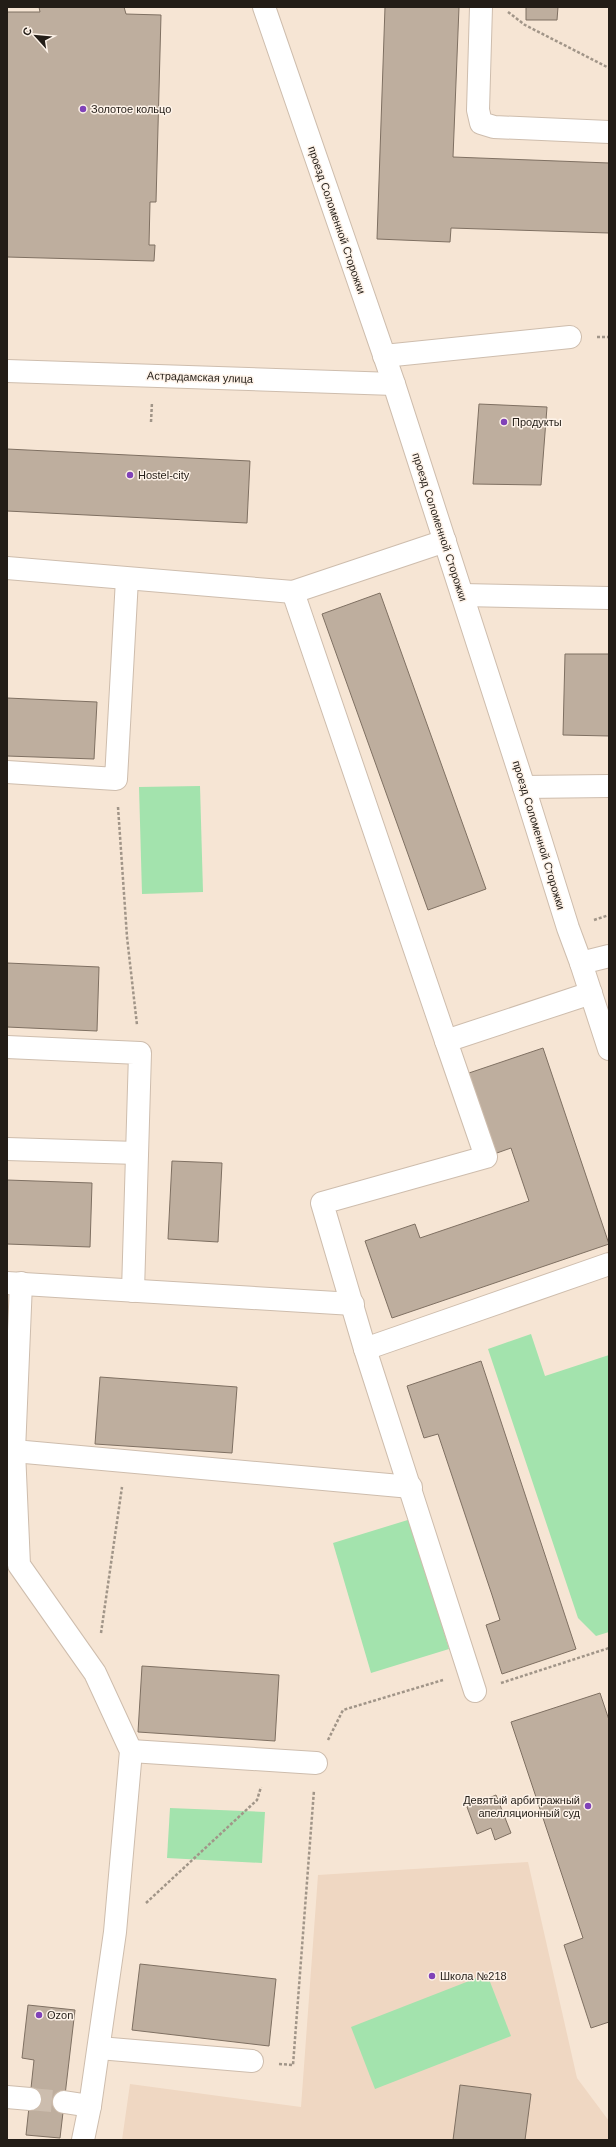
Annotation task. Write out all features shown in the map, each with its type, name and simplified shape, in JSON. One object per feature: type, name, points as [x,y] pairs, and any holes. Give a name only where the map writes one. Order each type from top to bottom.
[{"type":"street","name":"проезд Соломенной Сторожки","points":[[264,7],[394,384],[568,928],[609,1049]]},
{"type":"street","points":[[481,7],[478,110],[481,123],[494,126],[609,132]]},
{"type":"street","points":[[384,356],[570,337]]},
{"type":"street","name":"Астрадамская улица","points":[[7,370],[394,384]]},
{"type":"street","points":[[7,568],[294,592],[445,541]]},
{"type":"street","points":[[7,772],[116,779],[127,579]]},
{"type":"street","points":[[294,592],[486,1157],[322,1202],[353,1304],[364,1349],[472,1682]]},
{"type":"street","points":[[462,595],[609,598]]},
{"type":"street","points":[[524,787],[609,786]]},
{"type":"street","points":[[581,963],[609,956]]},
{"type":"street","points":[[446,1041],[591,994]]},
{"type":"street","points":[[7,1047],[140,1053],[133,1291]]},
{"type":"street","points":[[7,1149],[137,1153]]},
{"type":"street","points":[[364,1349],[609,1264]]},
{"type":"street","points":[[83,2140],[90,2106],[115,1932],[131,1752],[95,1672],[19,1565],[14,1451],[14,1283],[353,1304]]},
{"type":"street","points":[[14,1451],[410,1487]]},
{"type":"street","points":[[131,1752],[316,1763]]},
{"type":"street","points":[[98,2048],[252,2061]]},
{"type":"street","points":[[7,2097],[30,2099]]},
{"type":"street","points":[[64,2102],[90,2106]]},
{"type":"path","points":[[503,7],[526,25],[609,68]]},
{"type":"path","points":[[116,779],[127,937],[140,1053]]},
{"type":"path","points":[[95,1672],[126,1461]]},
{"type":"path","points":[[252,2061],[293,2065],[316,1763],[343,1710],[472,1682],[609,1648]]},
{"type":"path","points":[[115,1932],[257,1800],[270,1760]]},
{"type":"shaded area","name":"Школа №218","points":[[528,1862],[577,2078],[609,2121],[609,2140],[122,2140],[130,2084],[301,2107],[318,1875]]},
{"type":"green space","points":[[200,786],[203,892],[142,894],[139,787]]},
{"type":"green space","points":[[531,1334],[545,1376],[609,1355],[609,1632],[596,1636],[578,1618],[488,1349]]},
{"type":"green space","points":[[411,1519],[449,1649],[371,1673],[333,1543]]},
{"type":"green space","points":[[170,1808],[265,1812],[262,1863],[167,1858]]},
{"type":"green space","points":[[487,1974],[511,2036],[375,2089],[351,2027]]},
{"type":"building","name":"Золотое кольцо","points":[[39,7],[124,7],[126,14],[161,15],[156,202],[150,202],[149,245],[155,245],[154,261],[7,257],[7,12],[40,12]]},
{"type":"building","points":[[385,7],[459,7],[453,157],[609,163],[609,233],[451,228],[450,242],[377,239]]},
{"type":"building","points":[[526,7],[558,7],[557,20],[526,20]]},
{"type":"building","points":[[479,404],[547,407],[541,485],[473,484]]},
{"type":"building","points":[[7,449],[250,461],[247,523],[7,511]]},
{"type":"building","points":[[380,593],[486,889],[428,910],[322,614]]},
{"type":"building","points":[[565,654],[609,654],[609,736],[563,735]]},
{"type":"building","points":[[7,698],[97,702],[94,759],[7,756]]},
{"type":"building","points":[[7,963],[99,967],[97,1031],[7,1027]]},
{"type":"building","points":[[543,1048],[609,1244],[392,1318],[365,1241],[415,1224],[420,1238],[529,1201],[511,1148],[494,1154],[466,1074]]},
{"type":"building","points":[[172,1161],[222,1163],[218,1242],[168,1239]]},
{"type":"building","points":[[7,1180],[92,1183],[90,1247],[7,1244]]},
{"type":"building","points":[[481,1361],[576,1649],[502,1674],[486,1625],[500,1620],[492,1595],[438,1434],[424,1438],[407,1386]]},
{"type":"building","points":[[100,1377],[237,1387],[232,1453],[95,1444]]},
{"type":"building","points":[[142,1666],[279,1675],[275,1741],[138,1732]]},
{"type":"building","points":[[600,1693],[609,1720],[609,2022],[591,2028],[564,1945],[583,1938],[511,1722]]},
{"type":"building","points":[[496,1795],[511,1833],[495,1840],[491,1828],[477,1834],[467,1807]]},
{"type":"building","points":[[140,1964],[276,1979],[269,2046],[132,2030]]},
{"type":"building","points":[[28,2005],[75,2010],[60,2138],[26,2135],[34,2060],[22,2058]]},
{"type":"building","points":[[460,2085],[531,2094],[525,2140],[453,2140]]},
{"type":"tunnel","points":[[30,2099],[64,2102]]},
{"type":"place","name":"Золотое кольцо","points":[[83,109]]},
{"type":"place","name":"Продукты","points":[[504,422]]},
{"type":"place","name":"Hostel-city","points":[[130,475]]},
{"type":"place","name":"Девятый арбитражный апелляционный суд","points":[[588,1806]]},
{"type":"place","name":"Школа №218","points":[[432,1976]]},
{"type":"place","name":"Ozon","points":[[39,2015]]}]
